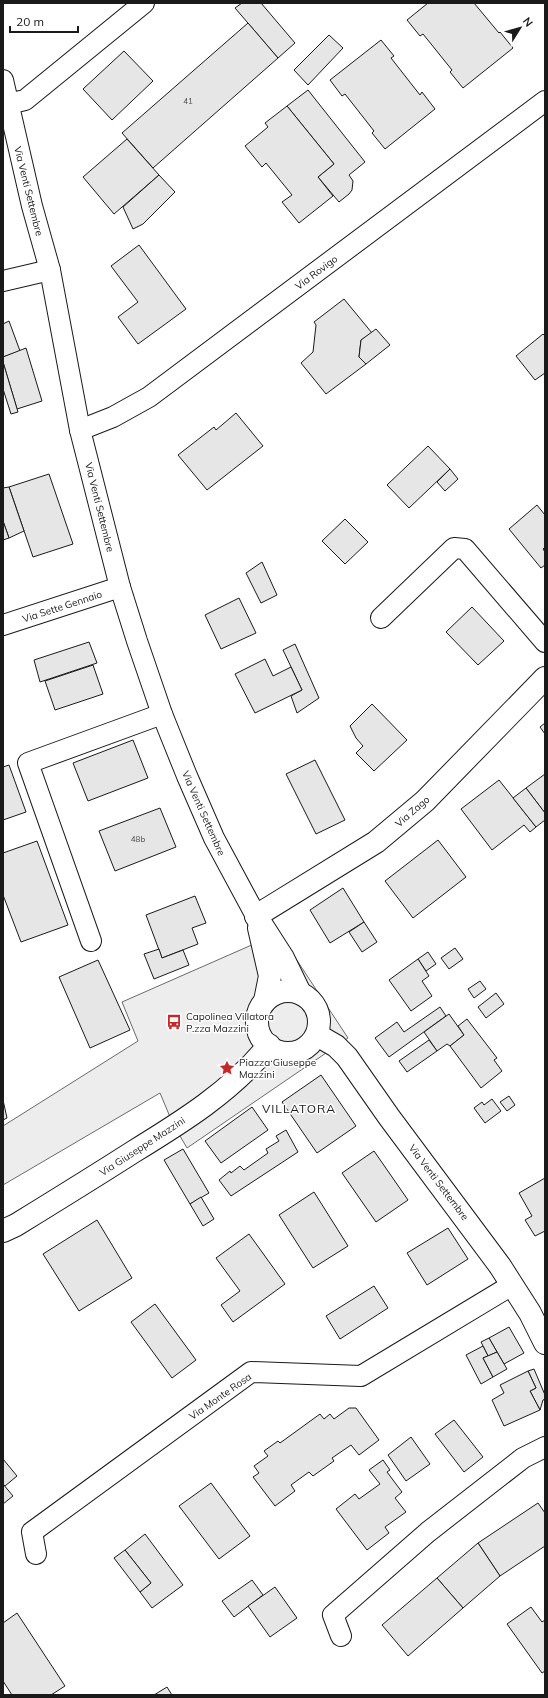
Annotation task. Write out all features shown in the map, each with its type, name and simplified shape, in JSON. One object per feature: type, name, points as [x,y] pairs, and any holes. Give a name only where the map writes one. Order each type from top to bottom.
[{"type":"street","points":[[8,104],[25,100],[144,3]]},
{"type":"street","name":"Via Venti Settembre","points":[[3,80],[32,206],[50,270],[80,430],[120,587],[162,714],[214,838],[256,916]]},
{"type":"street","name":"Via Rovigo","points":[[80,430],[113,417],[149,397],[545,102]]},
{"type":"street","points":[[3,281],[50,270]]},
{"type":"street","points":[[381,618],[454,548],[465,549],[545,642]]},
{"type":"street","name":"Via Sette Gennaio","points":[[3,625],[120,587]]},
{"type":"street","name":"Via Zago","points":[[256,916],[376,842],[425,801],[545,678]]},
{"type":"street","points":[[91,941],[28,763],[162,714]]},
{"type":"street","points":[[256,916],[283,958],[300,993]]},
{"type":"street","points":[[256,916],[270,976],[265,1001],[260,1010],[258,1029],[262,1038],[277,1050],[296,1052],[312,1042],[317,1035],[319,1025],[317,1010],[309,998],[300,993],[291,991],[272,995],[265,1001]]},
{"type":"street","name":"Via Venti Settembre","points":[[317,1035],[336,1046],[347,1057],[389,1117],[500,1266],[530,1313],[544,1339]]},
{"type":"street","name":"Via Giuseppe Mazzini","points":[[3,1231],[23,1221],[194,1112],[237,1081],[258,1060],[269,1045]]},
{"type":"street","name":"Via Monte Rosa","points":[[36,1554],[32,1532],[251,1372],[361,1376],[512,1285]]},
{"type":"street","points":[[341,1636],[332,1614],[434,1528],[523,1458],[545,1447]]},
{"type":"shaded area","name":"Piazza Giuseppe Mazzini","points":[[279,933],[348,1038],[187,1148],[173,1124],[160,1093],[3,1185],[3,1126],[138,1041],[122,1002]]},
{"type":"building","points":[[242,3],[261,3],[295,43],[278,58],[235,8]]},
{"type":"building","points":[[428,3],[474,3],[513,48],[463,88],[450,72],[452,70],[423,34],[420,36],[407,20]]},
{"type":"building","points":[[248,23],[278,58],[153,168],[122,133]]},
{"type":"building","points":[[329,35],[343,48],[308,85],[294,70]]},
{"type":"building","points":[[381,40],[394,56],[391,58],[420,95],[422,92],[435,109],[385,149],[372,133],[374,131],[345,94],[342,96],[330,80]]},
{"type":"building","points":[[124,51],[153,81],[112,120],[83,89]]},
{"type":"building","points":[[308,90],[365,162],[349,175],[353,181],[352,190],[339,202],[318,177],[334,164],[287,106]]},
{"type":"building","points":[[287,106],[334,164],[318,177],[333,196],[299,223],[282,202],[292,195],[266,163],[262,167],[245,146],[268,127],[265,123]]},
{"type":"building","points":[[127,139],[159,175],[114,214],[83,177]]},
{"type":"building","points":[[159,175],[175,192],[143,224],[133,229],[123,207]]},
{"type":"building","points":[[139,245],[186,309],[138,344],[118,317],[138,302],[111,266]]},
{"type":"building","points":[[344,299],[372,333],[361,340],[359,357],[366,364],[326,394],[301,363],[313,352],[316,325],[314,322]]},
{"type":"building","points":[[9,321],[20,351],[3,357],[3,324]]},
{"type":"building","points":[[376,329],[390,345],[366,364],[359,357],[361,340]]},
{"type":"building","points":[[543,334],[545,336],[545,373],[535,380],[516,356]]},
{"type":"building","points":[[26,348],[42,401],[17,409],[3,362],[3,357]]},
{"type":"building","points":[[3,362],[18,412],[11,414],[3,389]]},
{"type":"building","points":[[236,413],[263,446],[207,490],[178,455],[214,427],[216,430]]},
{"type":"building","points":[[428,446],[450,469],[409,508],[387,485]]},
{"type":"building","points":[[450,469],[458,479],[445,491],[437,482]]},
{"type":"building","points":[[49,474],[73,544],[33,557],[9,487]]},
{"type":"building","points":[[9,487],[24,531],[9,538],[3,521],[3,488]]},
{"type":"building","points":[[537,505],[545,515],[545,547],[543,549],[545,552],[545,565],[541,568],[509,529]]},
{"type":"building","points":[[345,519],[368,542],[345,564],[322,541]]},
{"type":"building","points":[[3,521],[9,538],[3,540]]},
{"type":"building","points":[[262,562],[277,595],[261,603],[246,573]]},
{"type":"building","points":[[239,598],[256,633],[221,649],[205,615]]},
{"type":"building","points":[[472,607],[504,641],[478,665],[446,632]]},
{"type":"building","points":[[89,642],[97,663],[40,682],[34,660]]},
{"type":"building","points":[[295,644],[319,698],[297,713],[291,696],[302,690],[283,650]]},
{"type":"building","points":[[265,659],[273,676],[291,667],[302,690],[255,713],[235,674]]},
{"type":"building","points":[[93,665],[103,694],[55,710],[45,681]]},
{"type":"building","points":[[372,704],[407,740],[374,771],[356,753],[363,746],[356,738],[350,726]]},
{"type":"building","points":[[545,723],[545,734],[540,727]]},
{"type":"building","points":[[133,740],[148,778],[88,801],[73,763]]},
{"type":"building","points":[[315,760],[345,820],[316,834],[286,774]]},
{"type":"building","points":[[9,765],[26,812],[3,820],[3,767]]},
{"type":"building","points":[[545,774],[545,813],[526,788]]},
{"type":"building","points":[[499,780],[536,827],[530,832],[524,825],[492,850],[461,809]]},
{"type":"building","points":[[526,788],[545,813],[545,820],[536,827],[513,798]]},
{"type":"building","points":[[160,808],[176,847],[115,871],[99,831]]},
{"type":"building","points":[[438,840],[466,877],[413,918],[385,881]]},
{"type":"building","points":[[37,841],[68,925],[21,942],[3,895],[3,853]]},
{"type":"building","points":[[343,888],[364,922],[330,943],[310,910]]},
{"type":"building","points":[[195,896],[206,923],[192,928],[198,944],[162,958],[146,915]]},
{"type":"building","points":[[364,922],[377,942],[362,952],[349,932]]},
{"type":"building","points":[[455,948],[463,959],[449,969],[441,958]]},
{"type":"building","points":[[159,949],[162,958],[183,950],[189,965],[154,979],[144,954]]},
{"type":"building","points":[[428,952],[436,964],[426,971],[418,959]]},
{"type":"building","points":[[418,959],[429,976],[422,981],[432,996],[411,1011],[389,980]]},
{"type":"building","points":[[98,960],[130,1030],[90,1048],[59,977]]},
{"type":"building","points":[[480,981],[486,989],[474,998],[468,989]]},
{"type":"building","points":[[496,993],[504,1004],[486,1018],[478,1007]]},
{"type":"building","points":[[440,1007],[446,1016],[389,1057],[375,1038],[397,1022],[404,1032]]},
{"type":"building","points":[[449,1014],[464,1035],[450,1046],[447,1044],[437,1051],[424,1032]]},
{"type":"building","points":[[467,1019],[497,1058],[494,1060],[502,1071],[481,1088],[450,1046],[464,1035],[458,1026]]},
{"type":"building","points":[[429,1040],[437,1051],[407,1072],[399,1061]]},
{"type":"building","points":[[321,1075],[356,1126],[317,1153],[282,1102]]},
{"type":"building","points":[[509,1096],[515,1105],[507,1111],[500,1102]]},
{"type":"building","points":[[492,1099],[501,1111],[485,1123],[474,1108],[482,1102],[484,1105]]},
{"type":"building","points":[[3,1100],[7,1118],[3,1120]]},
{"type":"building","points":[[252,1107],[268,1130],[221,1163],[205,1141]]},
{"type":"building","points":[[286,1130],[298,1152],[231,1196],[219,1180],[230,1171],[231,1173],[240,1166],[244,1170],[268,1153],[266,1149],[279,1141],[276,1136]]},
{"type":"building","points":[[183,1149],[209,1193],[190,1204],[164,1160]]},
{"type":"building","points":[[374,1151],[408,1200],[376,1222],[342,1173]]},
{"type":"building","points":[[545,1178],[545,1231],[535,1236],[525,1220],[532,1216],[519,1193]]},
{"type":"building","points":[[314,1192],[348,1246],[313,1268],[279,1215]]},
{"type":"building","points":[[201,1197],[214,1219],[203,1226],[190,1204]]},
{"type":"building","points":[[97,1220],[132,1278],[79,1311],[43,1254]]},
{"type":"building","points":[[448,1228],[468,1259],[427,1285],[407,1253]]},
{"type":"building","points":[[249,1234],[285,1284],[233,1322],[221,1305],[240,1291],[216,1258]]},
{"type":"building","points":[[374,1286],[388,1308],[340,1339],[326,1316]]},
{"type":"building","points":[[155,1304],[196,1360],[172,1378],[131,1322]]},
{"type":"building","points":[[509,1327],[524,1353],[504,1364],[489,1338]]},
{"type":"building","points":[[489,1338],[497,1352],[488,1356],[481,1342]]},
{"type":"building","points":[[483,1346],[488,1356],[483,1358],[493,1377],[481,1384],[466,1355]]},
{"type":"building","points":[[497,1352],[507,1369],[493,1377],[483,1358]]},
{"type":"building","points":[[534,1369],[545,1395],[545,1399],[543,1400],[540,1410],[530,1391],[536,1388],[528,1371]]},
{"type":"building","points":[[528,1371],[536,1388],[530,1391],[540,1410],[504,1426],[492,1400],[504,1393],[500,1385]]},
{"type":"building","points":[[349,1408],[356,1408],[379,1440],[359,1455],[351,1445],[332,1458],[334,1461],[313,1476],[309,1472],[291,1485],[295,1491],[275,1506],[253,1477],[259,1473],[254,1466],[268,1456],[264,1451],[278,1441],[280,1443],[320,1414],[324,1419],[330,1414],[334,1419]]},
{"type":"building","points":[[454,1420],[483,1457],[464,1472],[435,1434]]},
{"type":"building","points":[[411,1437],[430,1464],[406,1481],[388,1455]]},
{"type":"building","points":[[3,1459],[17,1476],[5,1486],[3,1484]]},
{"type":"building","points":[[383,1460],[390,1470],[387,1472],[402,1492],[395,1498],[406,1512],[385,1527],[389,1533],[367,1550],[336,1509],[355,1494],[359,1499],[380,1484],[369,1470]]},
{"type":"building","points":[[211,1483],[250,1536],[219,1559],[179,1506]]},
{"type":"building","points":[[3,1484],[13,1496],[3,1504]]},
{"type":"building","points":[[538,1503],[545,1513],[545,1546],[500,1576],[478,1543]]},
{"type":"building","points":[[145,1534],[183,1585],[152,1608],[140,1592],[151,1583],[125,1550]]},
{"type":"building","points":[[478,1543],[500,1576],[463,1608],[437,1578]]},
{"type":"building","points":[[125,1550],[151,1583],[140,1592],[114,1558]]},
{"type":"building","points":[[437,1578],[463,1608],[408,1656],[382,1625]]},
{"type":"building","points":[[252,1580],[263,1595],[234,1617],[222,1601]]},
{"type":"building","points":[[275,1587],[297,1618],[270,1637],[248,1606]]},
{"type":"building","points":[[531,1607],[542,1622],[545,1620],[545,1671],[542,1673],[507,1624]]},
{"type":"building","points":[[17,1613],[65,1686],[51,1695],[12,1695],[3,1681],[3,1623]]},
{"type":"building","points":[[167,1687],[172,1695],[154,1695]]},
{"type":"place","name":"Capolinea Villatora P.zza Mazzini","points":[[174,1022]]},
{"type":"place","name":"Piazza Giuseppe Mazzini","points":[[227,1068]]},
{"type":"district","name":"VILLATORA","points":[[299,1109]]}]
